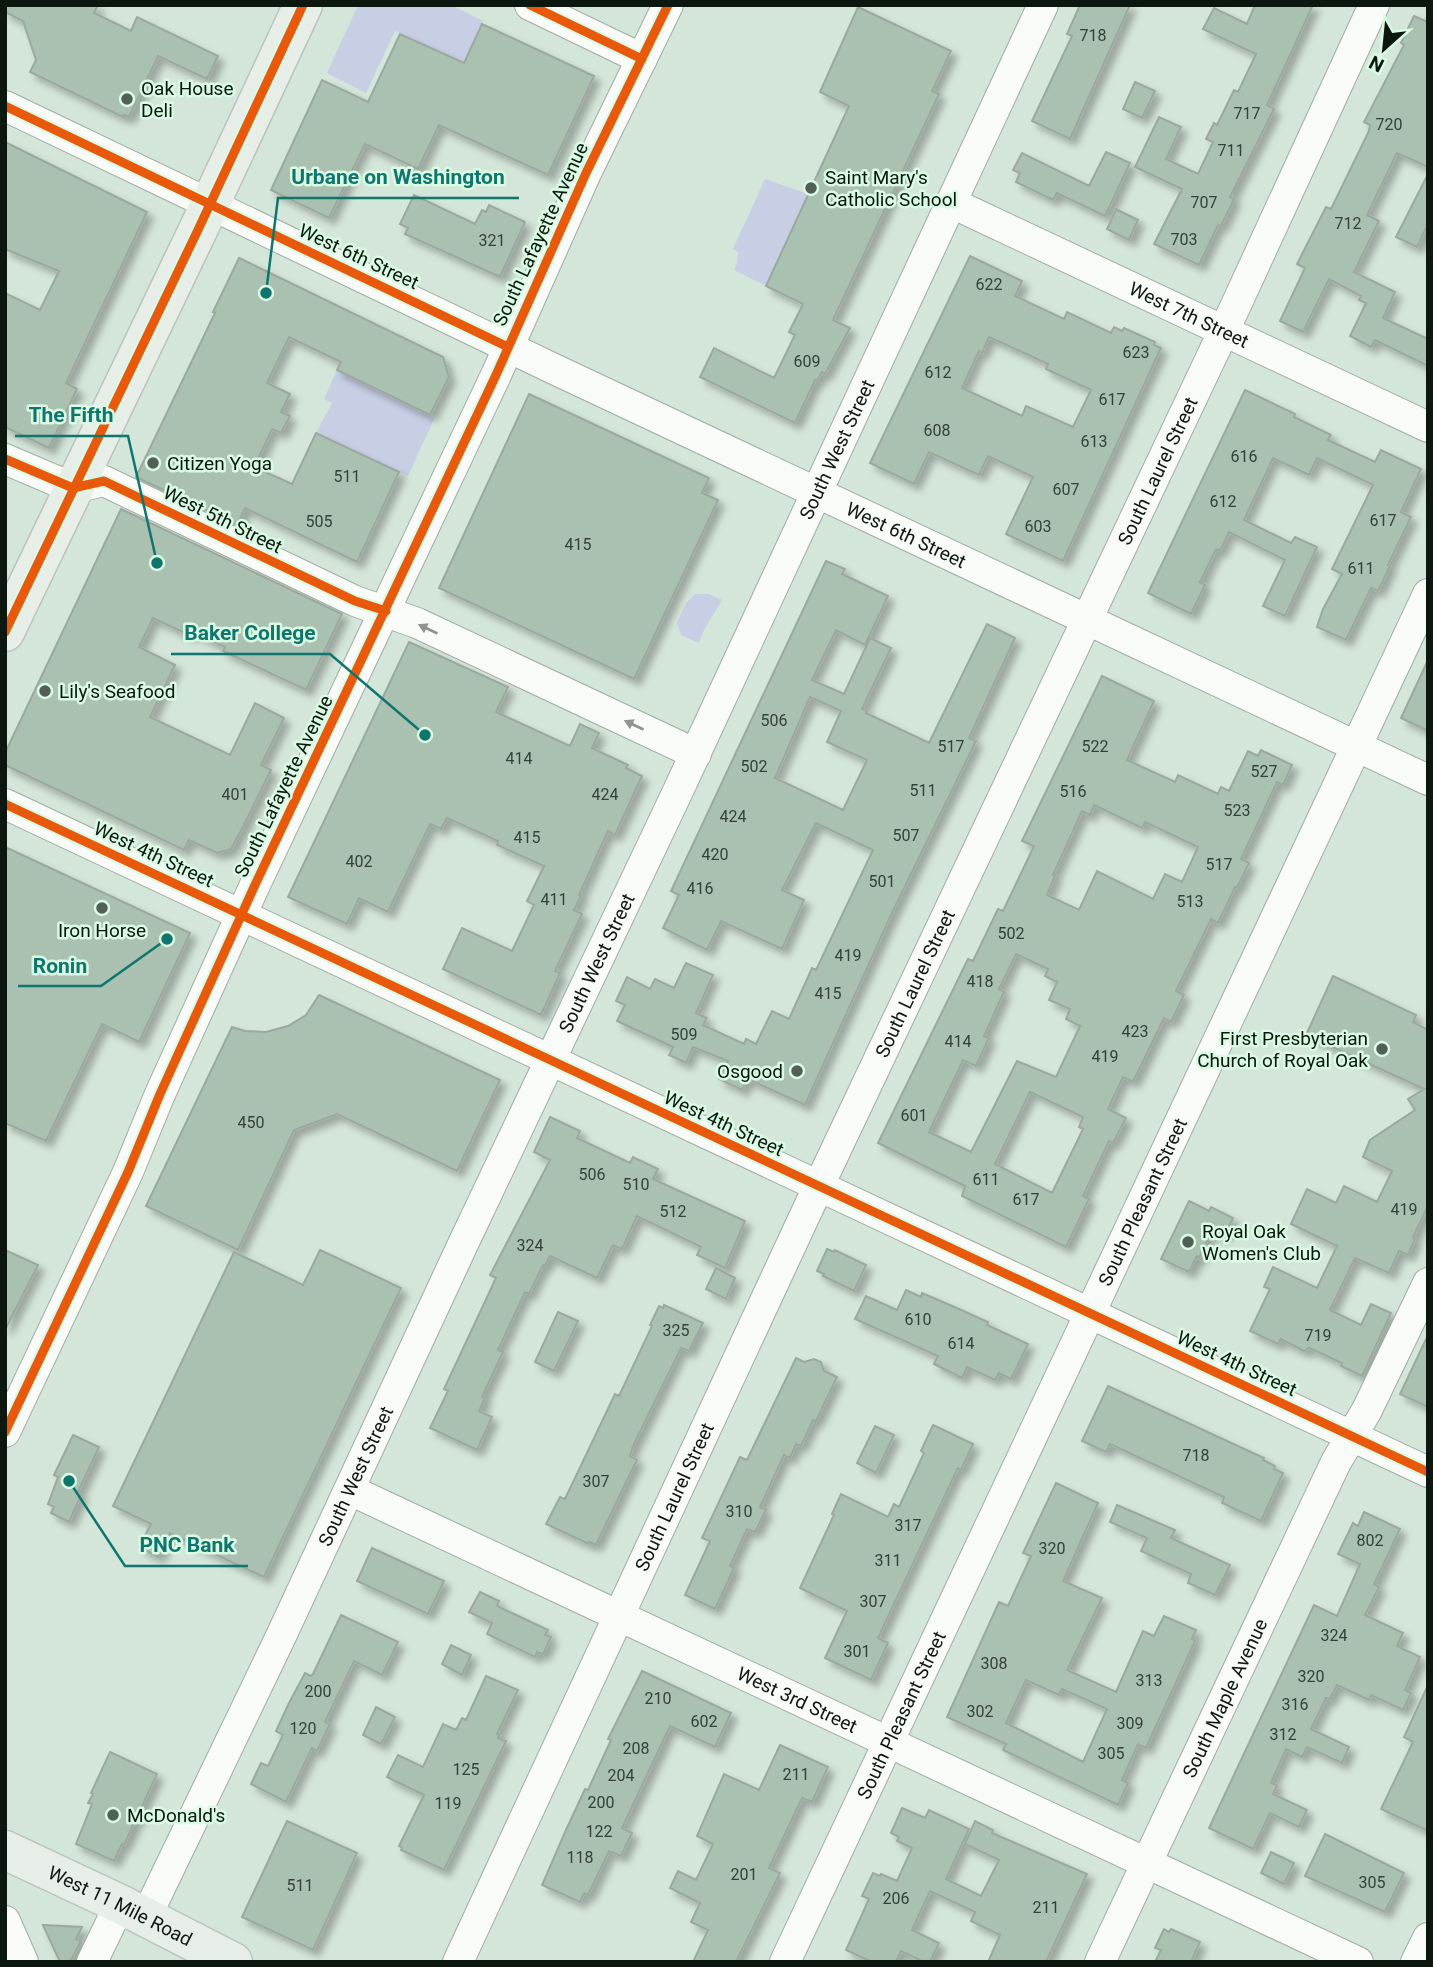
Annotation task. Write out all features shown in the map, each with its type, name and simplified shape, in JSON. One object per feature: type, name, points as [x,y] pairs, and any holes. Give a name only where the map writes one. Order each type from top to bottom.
[{"type":"main road","points":[[5,632],[303,5]]},
{"type":"main road","name":"West 11 Mile Road","points":[[5,1850],[233,1962]]},
{"type":"street","points":[[530,5],[642,58]]},
{"type":"street","name":"South Lafayette Avenue","points":[[5,1432],[128,1172],[160,1094],[242,915],[496,375],[586,173],[668,5]]},
{"type":"street","name":"South West Street","points":[[92,1962],[133,1911],[350,1490],[463,1244],[818,493],[1043,5]]},
{"type":"street","name":"South Laurel Street","points":[[458,1962],[1374,5]]},
{"type":"street","name":"West 6th Street","points":[[5,106],[508,347],[1428,780]]},
{"type":"street","name":"West 7th Street","points":[[951,203],[1428,427]]},
{"type":"street","points":[[5,459],[74,488]]},
{"type":"street","name":"West 5th Street","points":[[74,488],[104,481],[355,601],[386,611],[696,754]]},
{"type":"street","name":"South Pleasant Street","points":[[785,1962],[1428,594]]},
{"type":"street","name":"West 4th Street","points":[[5,804],[1428,1472]]},
{"type":"street","name":"South Maple Avenue","points":[[1100,1962],[1336,1462],[1369,1406],[1428,1283]]},
{"type":"street","name":"West 3rd Street","points":[[350,1490],[1358,1962]]},
{"type":"street","points":[[5,1921],[23,1962]]},
{"type":"street","points":[[1416,1962],[1428,1938]]},
{"type":"shaded area","points":[[358,5],[451,5],[483,21],[464,63],[395,31],[366,93],[327,73]]},
{"type":"shaded area","points":[[765,179],[808,194],[766,286],[734,270],[738,252],[733,249]]},
{"type":"shaded area","points":[[337,370],[434,419],[408,476],[316,433],[332,403],[324,399]]},
{"type":"shaded area","points":[[695,594],[709,594],[722,600],[699,643],[681,635],[677,623],[686,603]]},
{"type":"building","points":[[5,5],[98,5],[94,13],[131,31],[137,17],[218,56],[207,79],[158,56],[129,117],[123,117],[30,72],[36,60],[23,21],[5,12]]},
{"type":"building","points":[[1080,5],[1130,5],[1070,139],[1032,121],[1072,36],[1067,34]]},
{"type":"building","points":[[1255,5],[1313,5],[1267,105],[1274,109],[1230,197],[1234,199],[1199,265],[1154,244],[1182,189],[1135,167],[1159,117],[1181,127],[1166,159],[1198,174],[1213,142],[1206,139],[1214,123],[1217,125],[1234,90],[1238,92],[1256,54],[1203,29],[1214,8],[1247,24]]},
{"type":"building","points":[[858,7],[951,51],[932,91],[939,94],[833,320],[850,328],[825,374],[822,372],[817,381],[815,380],[795,423],[700,377],[714,348],[774,378],[795,335],[789,332],[803,304],[766,286],[849,106],[820,92]]},
{"type":"building","points":[[1414,16],[1428,22],[1428,167],[1397,153],[1367,215],[1379,221],[1354,272],[1395,292],[1383,318],[1428,339],[1428,366],[1375,340],[1371,347],[1350,336],[1366,303],[1359,300],[1361,296],[1329,279],[1303,332],[1280,321],[1305,268],[1297,264],[1326,207],[1331,209],[1369,131],[1370,125],[1364,122],[1404,45],[1401,43]]},
{"type":"building","points":[[482,24],[594,76],[548,175],[439,125],[418,169],[365,144],[329,218],[271,190],[322,80],[368,102],[400,34],[464,63]]},
{"type":"building","points":[[1135,82],[1155,91],[1142,118],[1123,109]]},
{"type":"building","points":[[5,142],[147,212],[66,383],[77,389],[49,448],[5,427],[5,293],[40,310],[59,271],[5,249]]},
{"type":"building","points":[[1106,152],[1130,163],[1105,216],[1057,193],[1053,200],[1016,182],[1020,173],[1013,170],[1022,153],[1089,186]]},
{"type":"building","points":[[1428,174],[1428,224],[1417,247],[1396,237]]},
{"type":"building","points":[[414,195],[475,224],[482,210],[486,212],[489,205],[525,222],[500,277],[405,234],[408,228],[400,224]]},
{"type":"building","points":[[1116,209],[1138,220],[1129,240],[1107,229]]},
{"type":"building","points":[[970,256],[1022,281],[1015,296],[1064,319],[1067,312],[1111,333],[1114,327],[1122,331],[1124,328],[1155,342],[1154,345],[1161,348],[1063,561],[1006,534],[1033,477],[988,456],[979,475],[929,452],[914,484],[870,463]],"holes":[[[989,337],[1048,364],[1046,369],[1091,390],[1073,427],[1026,406],[1022,416],[962,388],[979,351],[982,353]]]},
{"type":"building","points":[[239,258],[443,357],[449,377],[430,415],[337,370],[341,362],[289,337],[267,383],[290,394],[281,412],[290,416],[281,433],[272,429],[254,467],[292,484],[316,433],[399,472],[357,562],[245,508],[237,525],[136,477]]},
{"type":"building","points":[[1245,390],[1331,435],[1328,440],[1375,462],[1381,450],[1421,469],[1401,512],[1411,517],[1388,565],[1390,566],[1378,591],[1371,588],[1346,640],[1317,627],[1323,609],[1342,574],[1332,569],[1373,485],[1317,458],[1309,475],[1273,458],[1244,520],[1291,543],[1295,537],[1317,547],[1285,616],[1263,606],[1285,560],[1229,532],[1220,551],[1216,549],[1200,582],[1205,585],[1191,614],[1148,593]]},
{"type":"building","points":[[529,394],[709,478],[702,493],[718,500],[634,679],[439,588]]},
{"type":"building","points":[[121,509],[342,614],[306,690],[223,651],[225,647],[191,631],[189,635],[153,618],[139,647],[175,665],[150,717],[230,755],[255,703],[284,718],[261,765],[271,770],[231,849],[217,853],[189,840],[184,850],[5,765],[5,753]]},
{"type":"building","points":[[826,561],[845,569],[842,574],[888,596],[865,645],[836,630],[812,680],[844,694],[870,638],[891,648],[862,709],[929,743],[987,624],[1015,638],[969,738],[976,741],[891,915],[805,1105],[748,1079],[742,1090],[719,1079],[728,1061],[693,1047],[686,1063],[669,1055],[673,1047],[617,1021],[625,1005],[616,1001],[627,977],[650,989],[655,979],[674,988],[686,963],[713,975],[696,1013],[707,1018],[703,1025],[744,1044],[746,1039],[756,1044],[772,1011],[789,1019],[812,968],[816,970],[873,850],[816,823],[782,890],[804,900],[782,949],[721,921],[707,950],[663,928],[679,895],[671,891]],"holes":[[[810,697],[841,711],[827,742],[867,760],[843,810],[775,778]]]},
{"type":"building","points":[[409,642],[508,687],[496,712],[570,746],[580,724],[599,733],[592,748],[628,765],[626,768],[642,776],[615,835],[608,831],[579,895],[581,896],[574,910],[582,914],[555,971],[560,973],[541,1015],[443,969],[462,928],[512,951],[534,905],[527,901],[544,866],[497,845],[498,841],[447,818],[441,829],[430,824],[388,912],[359,898],[347,924],[288,897]]},
{"type":"building","points":[[1428,660],[1428,731],[1401,718]]},
{"type":"building","points":[[1102,676],[1154,701],[1127,760],[1175,782],[1178,775],[1218,794],[1221,787],[1229,791],[1248,751],[1258,756],[1261,750],[1292,765],[1283,785],[1277,782],[1241,859],[1249,863],[1237,888],[1235,887],[1218,923],[1211,919],[1176,991],[1184,995],[1171,1022],[1164,1018],[1133,1082],[1123,1077],[1108,1109],[1126,1118],[1113,1143],[1109,1141],[1083,1196],[1089,1199],[1066,1247],[962,1196],[965,1186],[878,1143],[968,959],[973,961],[998,909],[1003,911],[1034,846],[1022,841]],"holes":[[[1094,805],[1142,828],[1145,822],[1198,847],[1182,882],[1165,874],[1153,899],[1097,871],[1079,910],[1047,895],[1055,876],[1053,875],[1082,811],[1090,815]],[[1016,954],[1048,969],[1045,976],[1057,982],[1049,1000],[1070,1009],[1066,1019],[1080,1026],[1056,1077],[1017,1061],[971,1152],[929,1132],[963,1060],[976,1066],[989,1038],[984,1036],[1004,992],[999,989]],[[1030,1092],[1083,1117],[1079,1127],[1083,1129],[1052,1193],[995,1164]]]},
{"type":"building","points":[[5,847],[190,933],[139,1042],[102,1024],[46,1141],[5,1123]]},
{"type":"building","points":[[1333,976],[1416,1015],[1413,1022],[1428,1030],[1428,1206],[1413,1237],[1415,1239],[1408,1255],[1399,1251],[1389,1273],[1355,1258],[1330,1310],[1361,1325],[1371,1304],[1391,1313],[1362,1376],[1341,1366],[1342,1363],[1309,1348],[1304,1351],[1281,1339],[1278,1344],[1250,1331],[1270,1289],[1264,1287],[1273,1267],[1317,1288],[1337,1246],[1291,1224],[1307,1189],[1336,1203],[1344,1186],[1377,1202],[1392,1171],[1363,1157],[1370,1140],[1415,1110],[1408,1099],[1424,1089],[1306,1035]]},
{"type":"building","points":[[319,995],[500,1080],[457,1171],[337,1114],[294,1130],[238,1250],[146,1206],[232,1027],[266,1032],[288,1026],[306,1015]]},
{"type":"building","points":[[550,1117],[580,1131],[577,1138],[630,1163],[633,1157],[658,1169],[653,1179],[745,1221],[725,1268],[697,1255],[701,1247],[637,1216],[622,1249],[613,1245],[597,1278],[550,1256],[529,1294],[525,1292],[498,1350],[503,1352],[482,1397],[485,1398],[479,1411],[492,1417],[477,1450],[430,1428],[448,1391],[444,1389],[496,1278],[490,1275],[550,1160],[534,1152]]},
{"type":"building","name":"Royal Oak Women's Club","points":[[1189,1201],[1209,1211],[1211,1207],[1233,1218],[1224,1236],[1212,1230],[1189,1272],[1161,1259]]},
{"type":"building","points":[[827,1249],[834,1252],[835,1250],[866,1265],[854,1291],[817,1271]]},
{"type":"building","points":[[5,1250],[38,1265],[5,1330]]},
{"type":"building","points":[[320,1250],[401,1288],[264,1577],[170,1533],[158,1557],[139,1547],[151,1524],[113,1506],[234,1252],[303,1285]]},
{"type":"building","points":[[716,1268],[735,1278],[726,1299],[706,1289]]},
{"type":"building","points":[[906,1290],[921,1297],[922,1293],[959,1309],[1028,1344],[1011,1379],[999,1373],[995,1380],[967,1367],[962,1378],[934,1364],[938,1356],[855,1319],[866,1296],[897,1310]]},
{"type":"building","points":[[664,1305],[703,1323],[689,1351],[681,1348],[633,1446],[630,1456],[637,1460],[596,1545],[590,1542],[589,1544],[546,1524],[560,1497],[565,1499],[615,1394],[619,1396],[659,1306],[663,1308]]},
{"type":"building","points":[[558,1312],[578,1321],[554,1371],[535,1362]]},
{"type":"building","points":[[1428,1335],[1428,1407],[1400,1394]]},
{"type":"building","points":[[796,1358],[804,1362],[814,1359],[821,1362],[824,1371],[837,1377],[801,1446],[796,1444],[790,1458],[784,1455],[760,1507],[766,1510],[755,1532],[747,1529],[730,1566],[734,1568],[715,1609],[685,1595],[710,1541],[702,1538],[740,1457],[747,1460]]},
{"type":"building","points":[[1108,1386],[1264,1458],[1263,1460],[1275,1466],[1274,1469],[1283,1473],[1261,1521],[1222,1503],[1224,1497],[1110,1444],[1106,1452],[1082,1441]]},
{"type":"building","points":[[933,1425],[973,1444],[961,1470],[958,1468],[878,1638],[888,1643],[871,1680],[825,1658],[847,1611],[800,1588],[841,1494],[888,1517],[894,1504],[899,1507],[924,1453],[921,1451]]},
{"type":"building","points":[[875,1426],[894,1435],[876,1473],[857,1463]]},
{"type":"building","points":[[73,1435],[99,1447],[77,1494],[81,1495],[69,1522],[51,1513],[54,1507],[48,1504],[58,1477],[54,1475]]},
{"type":"building","points":[[1056,1483],[1098,1503],[1063,1581],[1102,1598],[1067,1670],[1116,1692],[1143,1631],[1154,1636],[1164,1616],[1196,1630],[1192,1639],[1195,1641],[1146,1748],[1138,1744],[1122,1780],[1128,1783],[1118,1805],[1003,1750],[1006,1744],[947,1717],[999,1602],[1008,1606],[1031,1556],[1023,1553]],"holes":[[[1026,1680],[1059,1695],[1062,1689],[1107,1709],[1083,1762],[1006,1723]]]},
{"type":"building","points":[[1117,1505],[1175,1530],[1171,1538],[1230,1565],[1215,1595],[1188,1583],[1191,1574],[1141,1551],[1147,1538],[1110,1522]]},
{"type":"building","points":[[1364,1512],[1400,1529],[1374,1584],[1379,1587],[1365,1615],[1403,1633],[1397,1646],[1420,1657],[1405,1690],[1411,1693],[1403,1710],[1371,1695],[1369,1700],[1337,1685],[1330,1699],[1326,1698],[1311,1729],[1349,1747],[1342,1763],[1307,1747],[1302,1757],[1286,1749],[1271,1783],[1277,1785],[1273,1794],[1307,1810],[1299,1827],[1270,1813],[1253,1849],[1209,1828],[1314,1605],[1337,1616],[1360,1564],[1338,1554],[1353,1523],[1358,1526]]},
{"type":"building","points":[[372,1548],[444,1581],[428,1614],[357,1581]]},
{"type":"building","points":[[480,1592],[499,1601],[497,1606],[548,1630],[545,1635],[551,1637],[543,1654],[537,1652],[535,1657],[487,1634],[492,1623],[469,1612]]},
{"type":"building","points":[[341,1615],[398,1642],[382,1675],[354,1661],[325,1722],[330,1724],[317,1751],[312,1748],[286,1802],[251,1784],[261,1763],[268,1766],[283,1735],[276,1731],[288,1705],[305,1673],[311,1676],[313,1674]]},
{"type":"building","points":[[451,1645],[471,1655],[462,1675],[442,1664]]},
{"type":"building","points":[[642,1671],[731,1713],[715,1747],[670,1726],[622,1828],[632,1833],[621,1856],[609,1851],[588,1895],[584,1893],[580,1902],[542,1885]]},
{"type":"building","points":[[486,1676],[518,1690],[497,1734],[500,1735],[498,1738],[506,1741],[444,1870],[401,1850],[399,1846],[424,1795],[387,1777],[398,1755],[423,1767],[443,1724],[456,1730],[462,1718],[466,1720]]},
{"type":"building","points":[[1428,1685],[1428,1831],[1381,1809],[1413,1742],[1404,1737]]},
{"type":"building","points":[[376,1707],[395,1717],[381,1744],[363,1735]]},
{"type":"building","points":[[780,1745],[828,1767],[812,1802],[802,1798],[769,1868],[780,1873],[736,1962],[693,1962],[708,1930],[691,1922],[700,1903],[670,1888],[678,1871],[696,1880],[713,1844],[697,1836],[724,1774],[759,1790]]},
{"type":"building","name":"McDonald's","points":[[110,1752],[157,1774],[114,1861],[76,1844],[92,1804],[88,1803],[93,1794],[91,1793]]},
{"type":"building","points":[[902,1808],[925,1818],[929,1810],[969,1829],[946,1879],[981,1896],[999,1860],[965,1844],[975,1821],[993,1830],[992,1833],[1087,1874],[1046,1962],[988,1962],[1000,1935],[971,1921],[975,1912],[930,1891],[912,1930],[939,1943],[930,1962],[924,1962],[901,1951],[896,1962],[872,1962],[846,1950],[869,1899],[862,1896],[873,1873],[897,1881],[912,1848],[897,1841],[899,1837],[891,1833]]},
{"type":"building","points":[[287,1821],[357,1853],[313,1950],[242,1917]]},
{"type":"building","points":[[1325,1834],[1404,1873],[1385,1912],[1305,1876]]},
{"type":"building","points":[[1271,1852],[1294,1863],[1284,1884],[1261,1873]]},
{"type":"building","points":[[43,1925],[82,1927],[76,1939],[81,1941],[70,1962],[60,1962]]},
{"type":"building","points":[[1164,1929],[1169,1932],[1171,1929],[1200,1942],[1191,1962],[1155,1962],[1161,1950],[1155,1948]]},
{"type":"cycle path","points":[[5,632],[303,5]]},
{"type":"cycle path","points":[[530,5],[642,59]]},
{"type":"cycle path","points":[[5,1432],[128,1172],[160,1094],[254,887],[496,375],[586,173],[668,5]]},
{"type":"cycle path","points":[[5,106],[508,347]]},
{"type":"cycle path","points":[[5,459],[73,488],[104,481],[355,601],[386,611]]},
{"type":"cycle path","points":[[5,804],[1428,1472]]},
{"type":"place","name":"Oak House Deli","points":[[127,99]]},
{"type":"place","name":"Saint Mary's Catholic School","points":[[811,188]]},
{"type":"place","name":"Urbane on Washington","points":[[266,293]]},
{"type":"place","name":"Citizen Yoga","points":[[153,463]]},
{"type":"place","name":"The Fifth","points":[[157,563]]},
{"type":"place","name":"Lily's Seafood","points":[[45,691]]},
{"type":"place","name":"Baker College","points":[[425,735]]},
{"type":"place","name":"Iron Horse","points":[[102,908]]},
{"type":"place","name":"Ronin","points":[[167,939]]},
{"type":"place","name":"First Presbyterian Church of Royal Oak","points":[[1382,1049]]},
{"type":"place","name":"Osgood","points":[[797,1071]]},
{"type":"place","name":"Royal Oak Women's Club","points":[[1188,1242]]},
{"type":"place","name":"PNC Bank","points":[[69,1481]]},
{"type":"place","name":"McDonald's","points":[[113,1815]]}]
